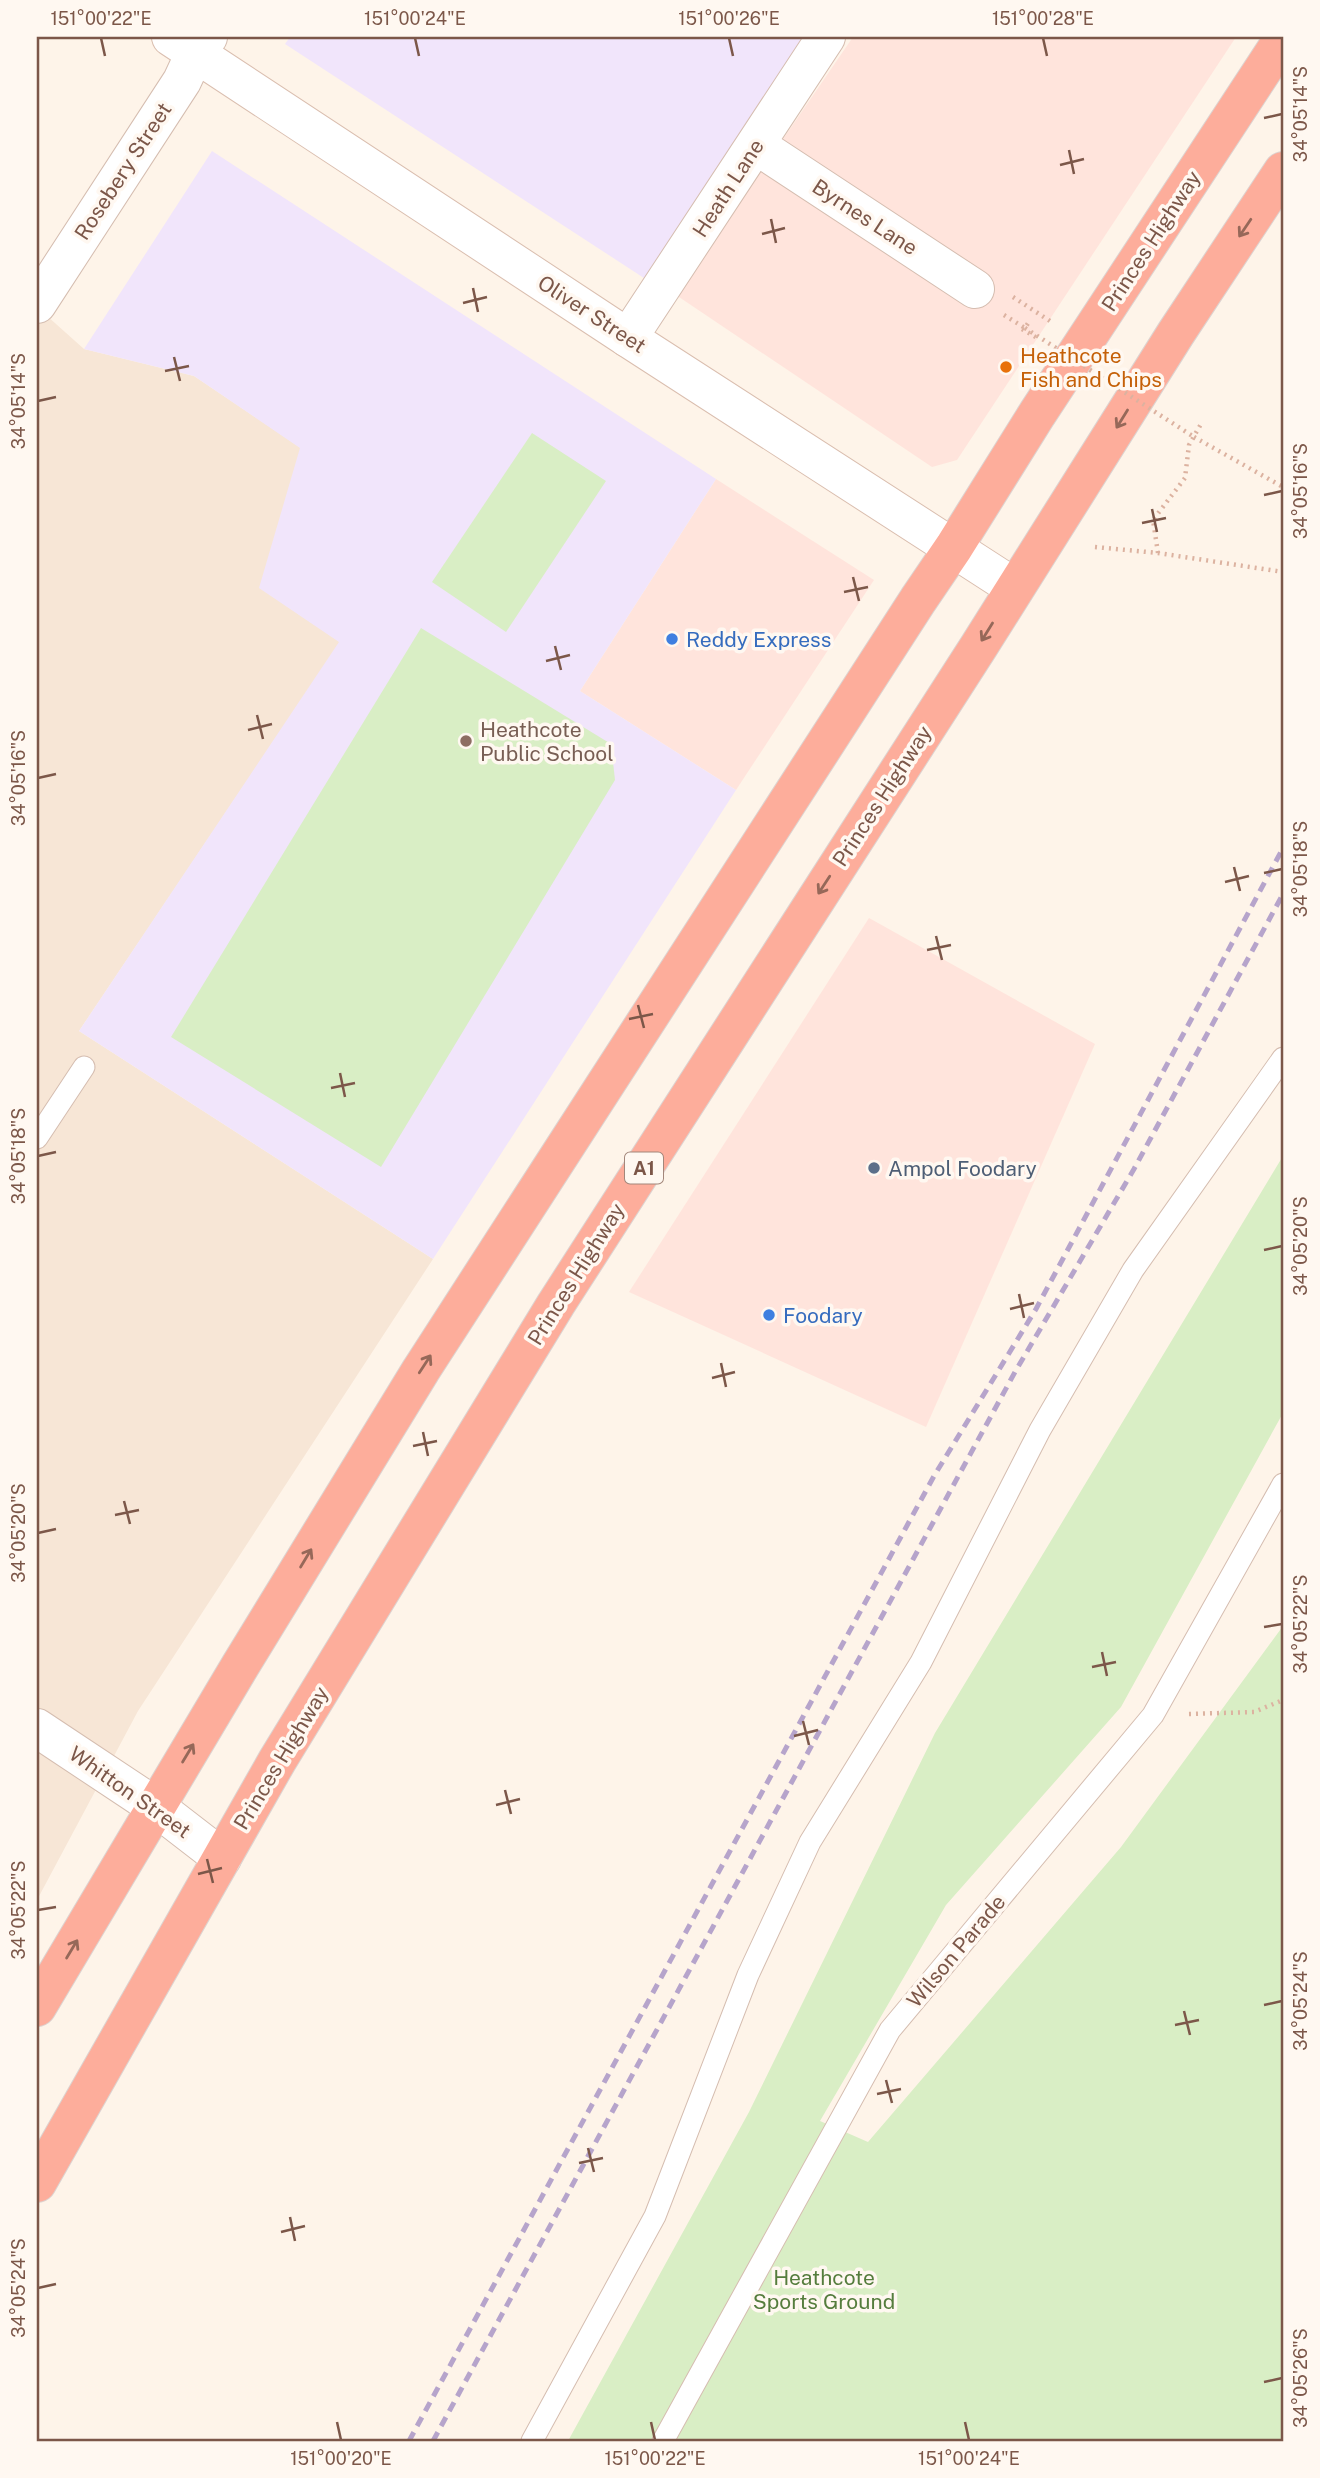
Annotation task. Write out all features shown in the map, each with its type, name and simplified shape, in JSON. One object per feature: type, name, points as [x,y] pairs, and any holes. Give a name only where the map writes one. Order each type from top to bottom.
[{"type":"highway","name":"Princes Highway","points":[[37,2007],[421,1370],[910,611],[954,547],[1037,414],[1283,40]]},
{"type":"highway","name":"Princes Highway","points":[[37,2183],[277,1761],[556,1304],[1176,333],[1283,172]]},
{"type":"street","name":"Heath Lane","points":[[628,338],[826,37]]},
{"type":"street","name":"Oliver Street","points":[[191,42],[628,338],[1015,588]]},
{"type":"street","name":"Rosebery Street","points":[[37,304],[182,81],[191,42]]},
{"type":"street","name":"Byrnes Lane","points":[[756,145],[995,299]]},
{"type":"street","name":"Whitton Street","points":[[37,1728],[156,1807],[222,1858]]},
{"type":"lane","points":[[532,2441],[655,2216],[748,1975],[810,1842],[921,1662],[1040,1430],[1133,1270],[1283,1058]]},
{"type":"lane","points":[[37,1138],[84,1067]]},
{"type":"lane","name":"Wilson Parade","points":[[663,2441],[890,2030],[1153,1715],[1283,1484]]},
{"type":"path","points":[[995,299],[1054,323]]},
{"type":"path","points":[[995,299],[1026,330],[1194,437],[1283,487]]},
{"type":"path","points":[[1026,330],[1030,320]]},
{"type":"path","points":[[1158,552],[1153,520],[1185,478],[1189,445],[1201,424]]},
{"type":"path","points":[[1095,547],[1158,552],[1283,572]]},
{"type":"path","points":[[1153,1715],[1254,1713],[1283,1700]]},
{"type":"shaded area","points":[[290,37],[807,37],[647,280],[285,44]]},
{"type":"shaded area","points":[[853,37],[1236,37],[957,460],[932,467],[676,295]]},
{"type":"shaded area","name":"Heathcote Public School","points":[[212,151],[716,479],[580,691],[736,790],[433,1259],[79,1031],[339,642],[259,588],[300,448],[194,376],[84,349]]},
{"type":"shaded area","points":[[37,307],[84,349],[194,376],[301,448],[260,588],[340,642],[79,1031],[433,1259],[138,1711],[37,1900]]},
{"type":"shaded area","points":[[716,479],[874,580],[736,790],[580,691]]},
{"type":"shaded area","name":"Ampol Foodary","points":[[869,918],[1095,1044],[926,1427],[629,1292]]},
{"type":"green space","points":[[532,433],[606,481],[506,632],[432,582]]},
{"type":"green space","points":[[421,628],[611,744],[615,780],[381,1167],[171,1037]]},
{"type":"green space","name":"Heathcote Sports Ground","points":[[1283,1156],[1283,1413],[1121,1707],[946,1905],[820,2121],[868,2142],[1121,1847],[1283,1626],[1283,2441],[568,2441],[749,2112],[935,1733]]},
{"type":"railway","points":[[409,2441],[934,1476],[1036,1309],[1283,848]]},
{"type":"railway","points":[[433,2441],[1015,1372],[1134,1169],[1283,894]]},
{"type":"place","name":"Heathcote Fish and Chips","points":[[1006,367]]},
{"type":"place","name":"Reddy Express","points":[[672,639]]},
{"type":"place","name":"Heathcote Public School","points":[[466,741]]},
{"type":"place","name":"Ampol Foodary","points":[[874,1168]]},
{"type":"place","name":"Foodary","points":[[769,1315]]}]
